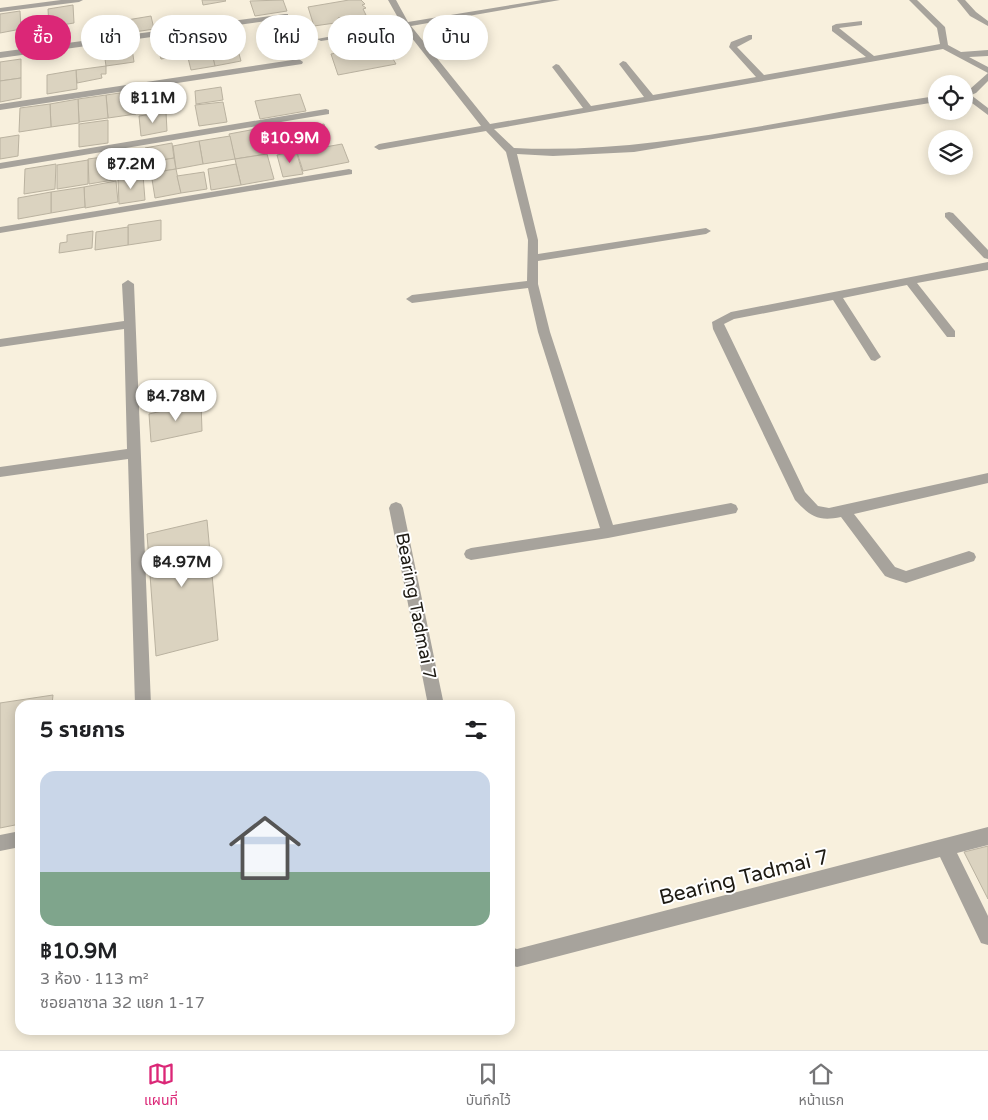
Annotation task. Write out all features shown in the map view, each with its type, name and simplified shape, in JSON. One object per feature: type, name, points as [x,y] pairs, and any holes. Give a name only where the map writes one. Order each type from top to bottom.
[{"type":"street","points":[[0,10],[79,0]]},
{"type":"street","points":[[392,0],[400,15]]},
{"type":"street","points":[[413,24],[556,0]]},
{"type":"street","points":[[913,0],[941,27],[944,46]]},
{"type":"street","points":[[0,55],[256,20]]},
{"type":"street","points":[[859,23],[836,26],[834,29],[873,59]]},
{"type":"street","points":[[413,34],[478,118],[511,151],[533,240],[532,284],[544,332],[608,532]]},
{"type":"street","points":[[749,37],[734,44],[733,47],[762,78]]},
{"type":"street","points":[[321,39],[328,38]]},
{"type":"street","points":[[379,147],[944,46],[987,71],[973,91]]},
{"type":"street","points":[[960,55],[988,53]]},
{"type":"street","points":[[0,106],[299,62]]},
{"type":"street","points":[[623,64],[650,98]]},
{"type":"street","points":[[556,67],[588,109]]},
{"type":"street","points":[[511,151],[553,153],[634,149],[928,100]]},
{"type":"street","points":[[973,101],[988,112]]},
{"type":"street","points":[[0,166],[326,112]]},
{"type":"street","points":[[0,230],[349,172]]},
{"type":"street","points":[[949,214],[988,256]]},
{"type":"street","points":[[532,258],[706,230]]},
{"type":"street","points":[[988,266],[731,316],[718,322],[719,329],[800,496],[814,511],[830,514],[988,478]]},
{"type":"street","points":[[909,281],[950,334]]},
{"type":"street","points":[[128,284],[143,700]]},
{"type":"street","points":[[412,298],[532,284]]},
{"type":"street","points":[[835,295],[875,357]]},
{"type":"street","points":[[0,342],[129,324]]},
{"type":"street","points":[[0,472],[134,453]]},
{"type":"street","name":"Bearing Tadmai 7","points":[[396,508],[435,700]]},
{"type":"street","points":[[471,554],[608,532],[730,509]]},
{"type":"street","points":[[844,511],[890,572],[906,577],[969,557]]},
{"type":"street","name":"Bearing Tadmai 7","points":[[515,957],[988,836]]},
{"type":"street","points":[[945,848],[988,936]]},
{"type":"lane","points":[[961,0],[972,14],[988,24]]},
{"type":"lane","points":[[0,844],[15,840]]},
{"type":"building","points":[[202,0],[225,0],[226,1],[203,5]]},
{"type":"building","points":[[283,0],[287,11],[255,16],[250,1]]},
{"type":"building","points":[[349,0],[361,0],[365,4],[362,5],[366,8],[363,9],[366,15],[328,15],[328,24],[318,25],[318,15],[311,15],[308,7]]},
{"type":"building","points":[[73,5],[74,23],[71,23],[71,15],[48,15],[48,9]]},
{"type":"building","points":[[20,11],[20,15],[15,15],[15,30],[0,33],[0,14]]},
{"type":"building","points":[[150,16],[150,30],[140,31],[140,18]]},
{"type":"building","points":[[21,60],[21,78],[0,81],[0,62]]},
{"type":"building","points":[[105,60],[134,60],[134,62],[106,66]]},
{"type":"building","points":[[188,60],[214,60],[215,66],[191,70]]},
{"type":"building","points":[[214,60],[241,61],[215,66]]},
{"type":"building","points":[[333,60],[394,60],[396,64],[338,75]]},
{"type":"building","points":[[106,66],[106,74],[101,74],[102,78],[77,83],[76,70]]},
{"type":"building","points":[[76,70],[77,89],[47,94],[47,75]]},
{"type":"building","points":[[21,78],[21,98],[0,102],[0,81]]},
{"type":"building","points":[[162,86],[166,109],[138,113],[135,90]]},
{"type":"building","points":[[221,87],[223,100],[196,104],[195,91]]},
{"type":"building","points":[[133,91],[136,114],[108,118],[106,95]]},
{"type":"building","points":[[300,94],[306,111],[260,119],[255,101]]},
{"type":"building","points":[[106,95],[108,118],[79,122],[78,99]]},
{"type":"building","points":[[78,99],[79,123],[51,127],[50,104]]},
{"type":"building","points":[[223,102],[227,122],[199,126],[195,105]]},
{"type":"building","points":[[50,104],[51,127],[19,132],[20,108]]},
{"type":"building","points":[[166,112],[167,131],[141,136],[139,116]]},
{"type":"building","points":[[108,120],[108,143],[79,147],[79,124]]},
{"type":"building","points":[[324,124],[329,140],[293,146],[289,130]]},
{"type":"building","points":[[261,128],[267,154],[235,159],[229,134]]},
{"type":"building","points":[[19,135],[18,156],[0,159],[0,138]]},
{"type":"building","points":[[230,136],[235,159],[203,164],[199,141]]},
{"type":"building","points":[[199,141],[203,164],[176,169],[173,146]]},
{"type":"building","points":[[172,143],[174,158],[147,163],[145,148]]},
{"type":"building","points":[[342,144],[349,162],[303,171],[297,152]]},
{"type":"building","points":[[143,151],[145,174],[119,179],[118,155]]},
{"type":"building","points":[[296,151],[303,174],[283,177],[277,155]]},
{"type":"building","points":[[267,154],[274,179],[241,185],[235,159]]},
{"type":"building","points":[[118,155],[119,179],[89,184],[88,159]]},
{"type":"building","points":[[174,158],[176,169],[145,174],[144,163]]},
{"type":"building","points":[[88,160],[88,184],[57,189],[57,165]]},
{"type":"building","points":[[56,164],[55,189],[24,194],[25,169]]},
{"type":"building","points":[[236,164],[241,185],[211,190],[208,169]]},
{"type":"building","points":[[176,169],[181,193],[155,198],[151,173]]},
{"type":"building","points":[[204,172],[207,189],[181,193],[177,176]]},
{"type":"building","points":[[143,175],[145,200],[119,204],[118,179]]},
{"type":"building","points":[[116,181],[118,202],[85,208],[84,187]]},
{"type":"building","points":[[84,187],[85,207],[51,213],[51,192]]},
{"type":"building","points":[[51,192],[51,213],[18,219],[18,198]]},
{"type":"building","points":[[161,220],[161,240],[128,245],[128,225]]},
{"type":"building","points":[[128,227],[128,245],[95,250],[96,232]]},
{"type":"building","points":[[93,231],[92,248],[59,253],[60,243],[67,242],[67,235]]},
{"type":"building","points":[[201,402],[202,431],[151,442],[149,414]]},
{"type":"building","points":[[207,520],[218,640],[156,656],[147,534]]},
{"type":"building","points":[[53,695],[52,700],[20,700]]},
{"type":"building","points":[[15,701],[15,825],[0,828],[0,703]]},
{"type":"building","points":[[988,846],[988,899],[964,852]]}]
